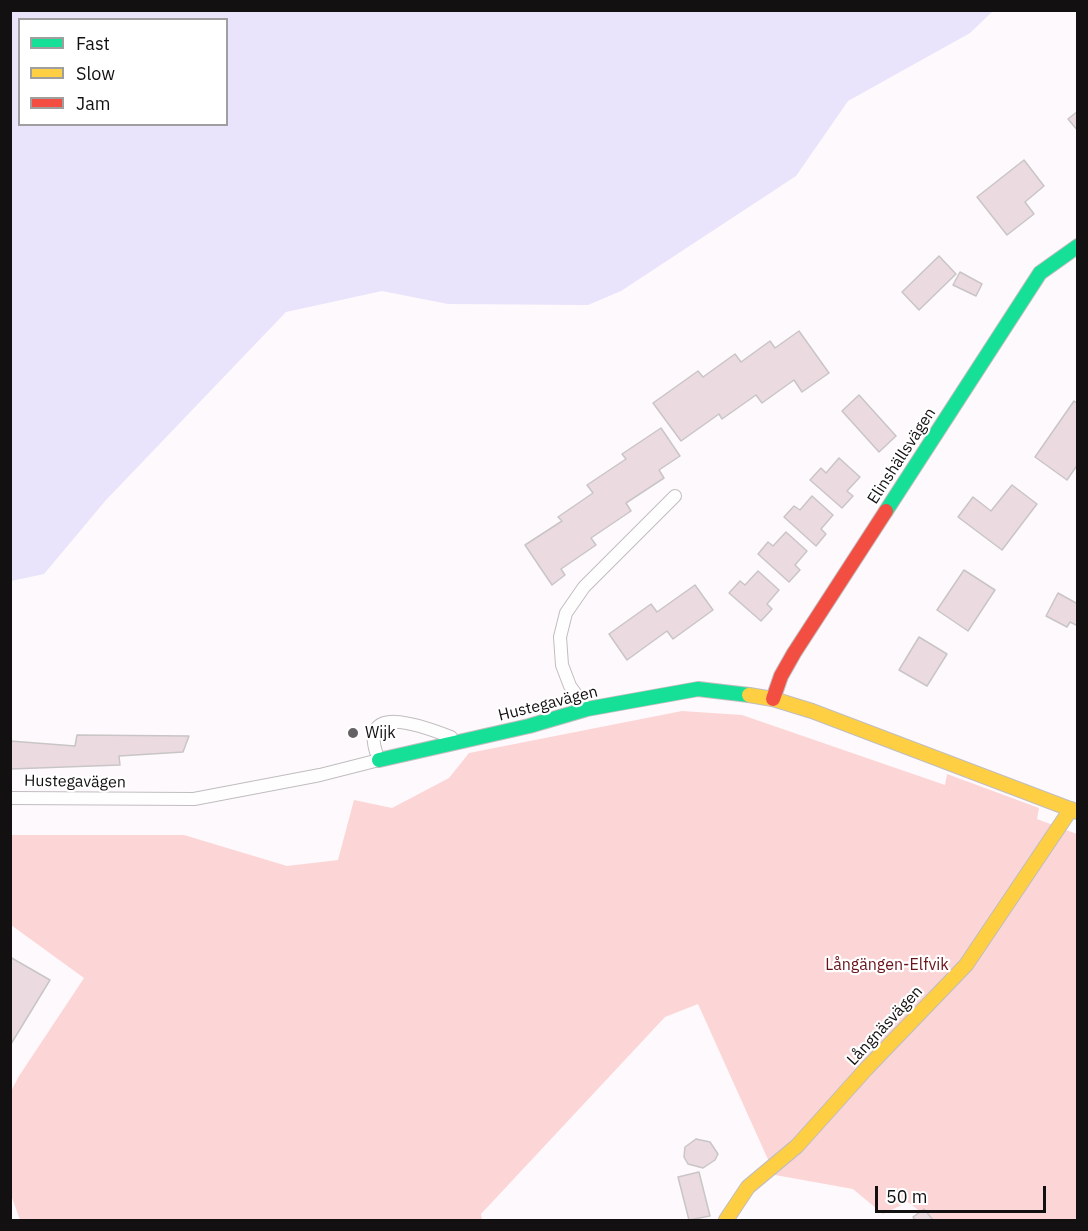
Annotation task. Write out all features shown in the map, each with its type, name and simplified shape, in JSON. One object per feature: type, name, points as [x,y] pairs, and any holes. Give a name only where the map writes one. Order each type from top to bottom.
[{"type":"street","name":"Elinshällsvägen","points":[[772,699],[781,676],[794,653],[1040,273],[1077,246]]},
{"type":"street","name":"Hustegavägen","points":[[379,760],[529,726],[587,709],[698,689],[772,699],[812,711],[1074,810]]},
{"type":"street","name":"Långnäsvägen","points":[[726,1221],[748,1187],[797,1146],[867,1068],[966,965],[1074,810]]},
{"type":"lane","points":[[587,709],[570,686],[562,665],[560,636],[566,613],[584,587],[675,496]]},
{"type":"lane","points":[[379,760],[372,744],[373,734],[380,726],[390,722],[405,722],[463,741]]},
{"type":"lane","name":"Hustegavägen","points":[[10,798],[194,799],[320,775],[379,760]]},
{"type":"green space","name":"Långängen-Elfvik","points":[[682,711],[742,715],[945,785],[947,774],[1039,808],[1037,819],[1077,834],[1077,1220],[931,1220],[908,1202],[883,1214],[853,1189],[775,1175],[698,1004],[665,1017],[481,1214],[482,1220],[20,1220],[11,1195],[10,1093],[84,978],[11,925],[11,835],[184,835],[287,866],[338,860],[354,800],[392,808],[449,778],[469,753]]},
{"type":"shaded area","points":[[11,10],[993,11],[970,33],[848,101],[796,176],[621,291],[588,305],[448,304],[382,291],[286,312],[106,500],[44,574],[11,581]]},
{"type":"building","points":[[1078,111],[1078,131],[1068,119]]},
{"type":"building","points":[[1024,160],[1044,186],[1025,202],[1034,214],[1007,235],[977,197]]},
{"type":"building","points":[[939,256],[956,274],[919,310],[902,292]]},
{"type":"building","points":[[960,272],[982,284],[976,296],[953,285]]},
{"type":"building","points":[[799,331],[829,373],[802,392],[794,380],[762,403],[756,395],[722,419],[719,414],[681,441],[653,403],[698,371],[703,377],[735,354],[741,362],[770,341],[775,348]]},
{"type":"building","points":[[859,395],[896,436],[879,452],[842,411]]},
{"type":"building","points":[[1074,401],[1078,404],[1078,464],[1067,480],[1035,457]]},
{"type":"building","points":[[661,428],[680,456],[659,470],[664,478],[626,503],[631,511],[591,538],[596,545],[561,569],[565,575],[552,585],[525,545],[562,521],[558,517],[593,493],[587,485],[626,459],[622,454]]},
{"type":"building","points":[[839,458],[860,477],[847,491],[853,496],[842,508],[810,480],[821,468],[826,473]]},
{"type":"building","points":[[1012,485],[1037,504],[1002,550],[958,517],[973,497],[991,511]]},
{"type":"building","points":[[812,496],[833,515],[821,529],[826,534],[816,546],[784,517],[794,506],[800,510]]},
{"type":"building","points":[[786,532],[807,551],[795,565],[800,570],[789,582],[758,554],[768,542],[773,546]]},
{"type":"building","points":[[964,570],[995,590],[968,631],[937,610]]},
{"type":"building","points":[[758,571],[779,590],[767,604],[772,609],[761,621],[729,593],[740,581],[745,585]]},
{"type":"building","points":[[695,585],[713,610],[673,639],[667,631],[627,660],[609,634],[651,604],[657,612]]},
{"type":"building","points":[[1058,593],[1076,603],[1078,600],[1078,626],[1070,622],[1067,627],[1046,616]]},
{"type":"building","points":[[919,637],[947,654],[927,686],[899,670]]},
{"type":"building","points":[[77,735],[189,736],[183,752],[119,756],[120,765],[10,769],[10,741],[75,746]]},
{"type":"building","points":[[10,957],[50,980],[11,1044],[10,1044]]},
{"type":"building","points":[[696,1139],[710,1142],[718,1154],[715,1160],[703,1168],[688,1164],[684,1157],[685,1147]]},
{"type":"building","points":[[699,1172],[710,1216],[689,1220],[678,1177]]},
{"type":"building","points":[[924,1209],[933,1220],[915,1220],[913,1217]]},
{"type":"traffic: fast","points":[[886,511],[1040,273],[1078,246]]},
{"type":"traffic: fast","points":[[379,760],[529,726],[587,709],[698,689],[749,695]]},
{"type":"traffic: slow","points":[[749,695],[773,699],[812,711],[1078,812]]},
{"type":"traffic: slow","points":[[726,1220],[748,1187],[797,1146],[867,1068],[966,965],[1071,809]]},
{"type":"traffic: jam","points":[[773,699],[781,676],[794,653],[886,511]]},
{"type":"place","name":"Wijk","points":[[353,733]]}]
